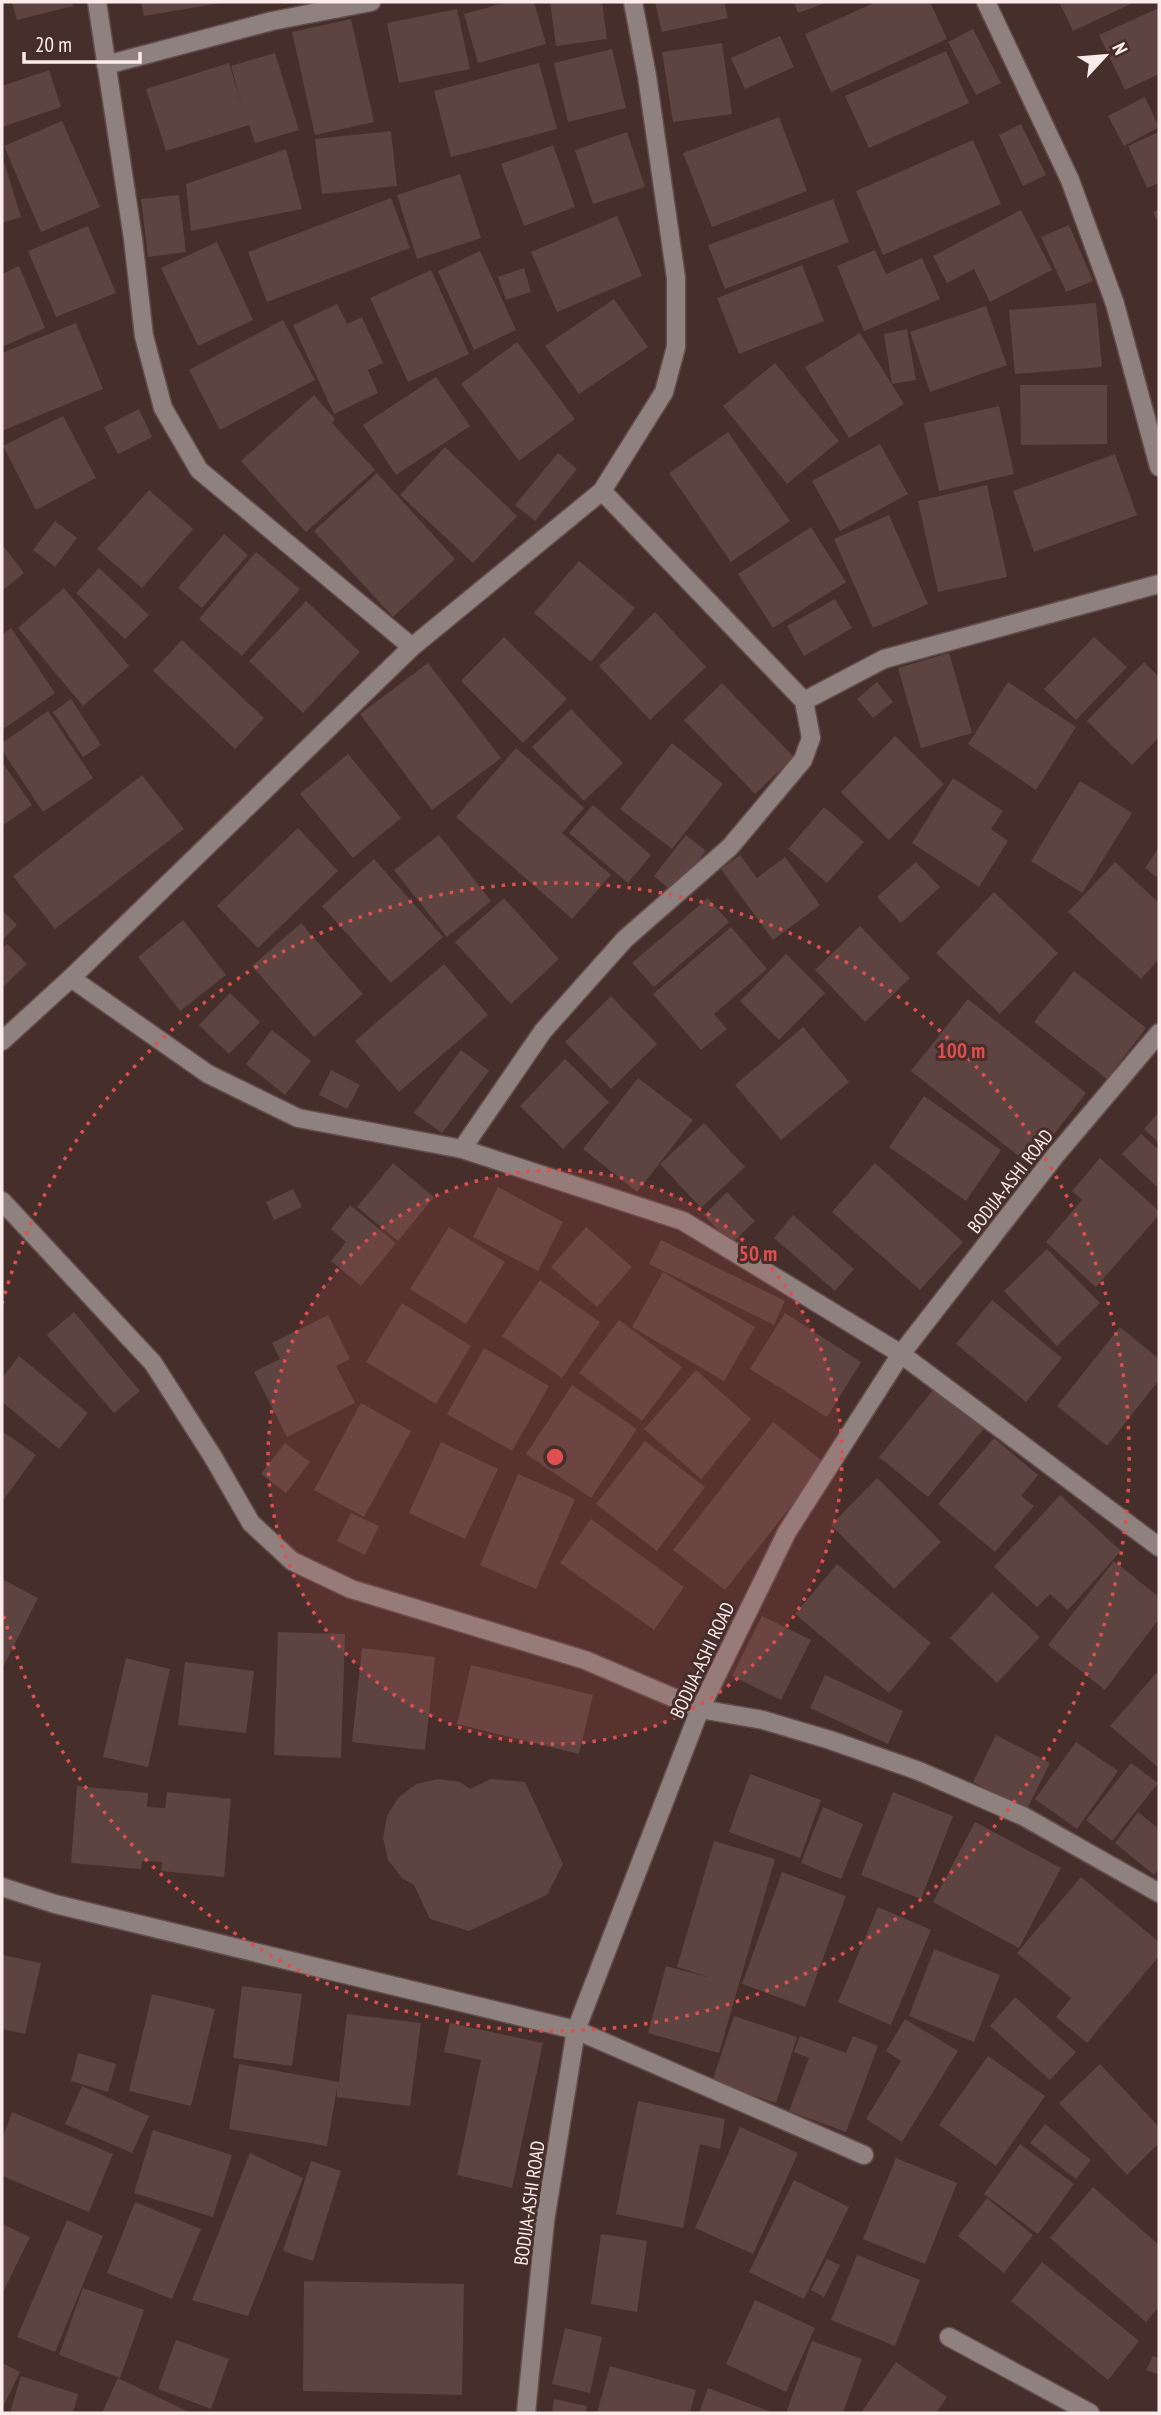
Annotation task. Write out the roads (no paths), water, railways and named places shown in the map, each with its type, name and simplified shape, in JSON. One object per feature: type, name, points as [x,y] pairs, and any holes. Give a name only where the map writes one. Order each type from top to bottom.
[{"type":"street","points":[[97,2],[133,239],[144,336],[163,408],[199,470],[412,646]]},
{"type":"street","points":[[106,65],[272,21],[371,2]]},
{"type":"street","points":[[2,1041],[72,978],[412,646],[602,491],[664,392],[676,347],[676,278],[647,76],[633,2]]},
{"type":"street","points":[[986,2],[1070,180],[1115,304],[1159,467]]},
{"type":"street","points":[[462,1149],[543,1031],[625,939],[730,847],[803,760],[811,738],[804,701],[602,491]]},
{"type":"street","points":[[804,701],[884,659],[1159,584]]},
{"type":"street","points":[[72,978],[208,1074],[298,1118],[462,1149],[683,1221],[901,1354],[1159,1547]]},
{"type":"street","name":"BODIJA-ASHI ROAD","points":[[526,2413],[545,2221],[576,2030],[700,1709],[787,1532],[901,1354],[1055,1156],[1159,1033]]},
{"type":"street","points":[[2,1201],[153,1363],[251,1522],[292,1561],[351,1589],[585,1660],[700,1709],[763,1720],[919,1771],[1023,1816],[1159,1893]]},
{"type":"street","points":[[2,1887],[55,1904],[576,2030],[864,2155]]},
{"type":"street","points":[[949,2337],[1090,2413]]}]
